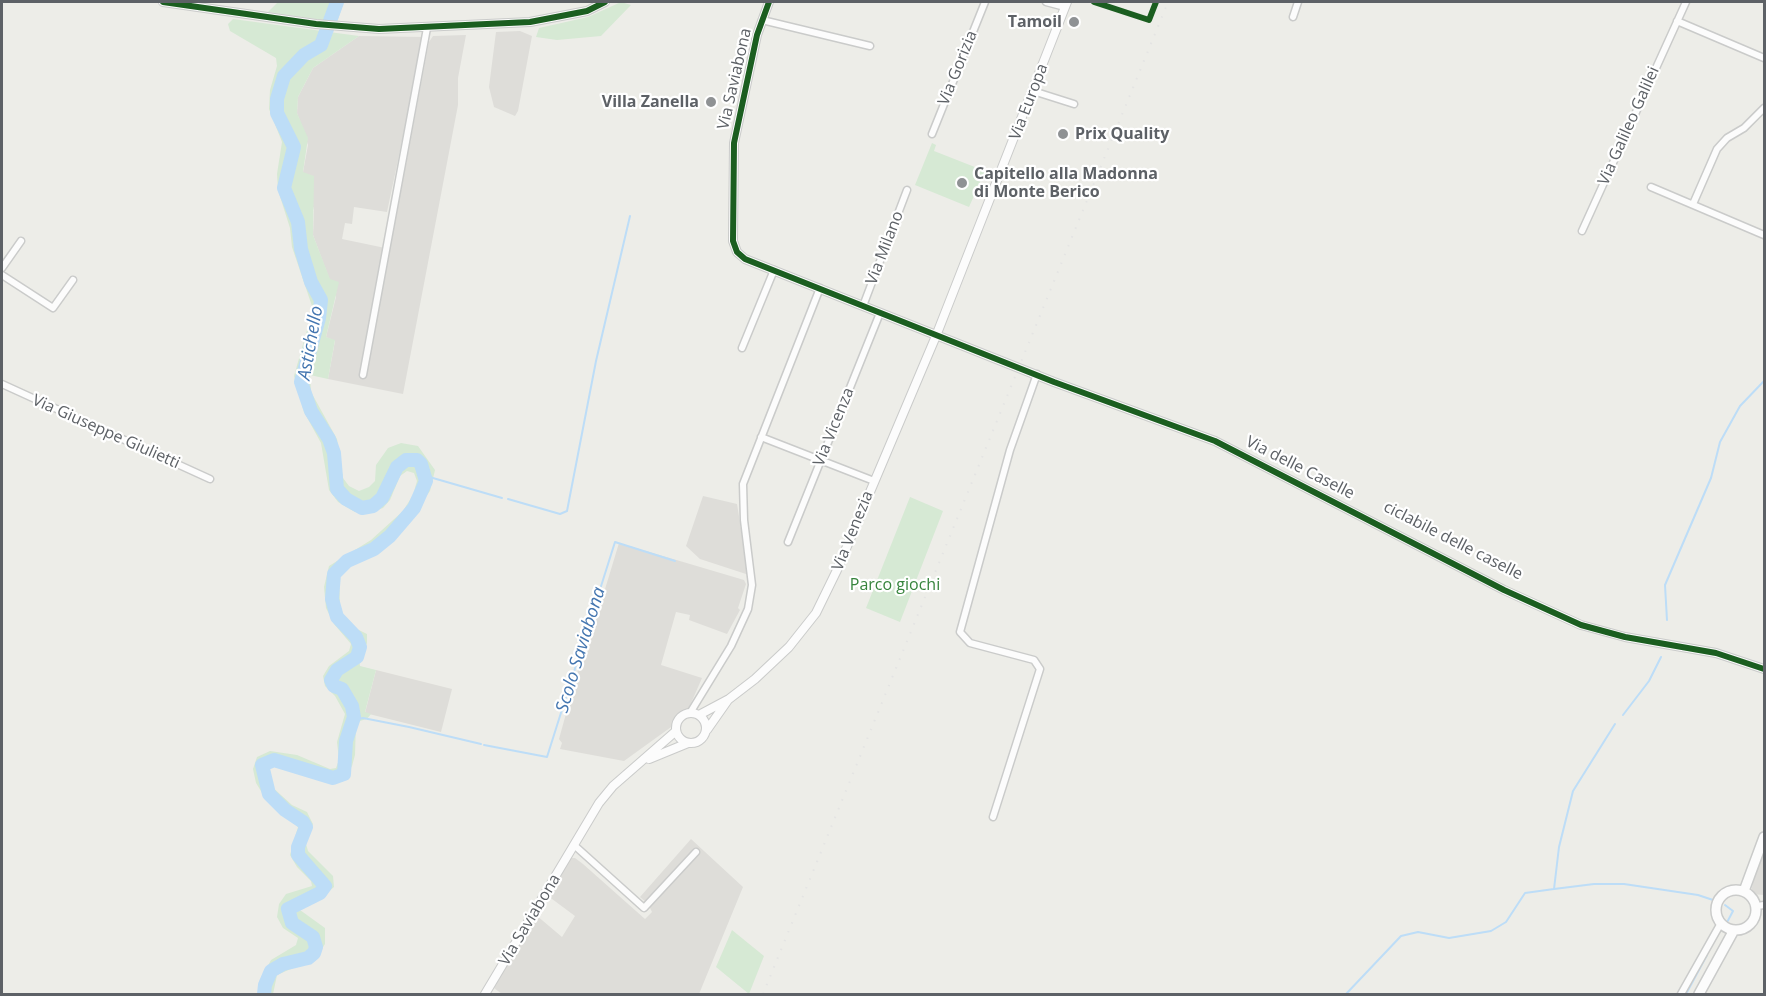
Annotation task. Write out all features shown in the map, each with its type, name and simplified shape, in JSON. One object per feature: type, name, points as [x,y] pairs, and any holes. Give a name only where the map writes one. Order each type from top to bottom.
[{"type":"main road","points":[[1744,891],[1764,837]]},
{"type":"main road","points":[[1699,994],[1734,930],[1751,924],[1761,905],[1744,891],[1731,890],[1720,897],[1716,909],[1721,923],[1734,930]]},
{"type":"street","points":[[163,2],[350,28],[498,25],[556,18],[587,11],[605,2]]},
{"type":"street","name":"Via Saviabona","points":[[769,2],[762,20],[734,143],[733,241],[736,252],[745,259],[820,288]]},
{"type":"street","name":"Via Gorizia","points":[[932,134],[985,2]]},
{"type":"street","points":[[1046,2],[1066,4]]},
{"type":"street","points":[[1293,17],[1298,2]]},
{"type":"street","name":"Via Galileo Galilei","points":[[1582,231],[1686,2]]},
{"type":"street","name":"Via Europa","points":[[936,336],[1066,4]]},
{"type":"street","points":[[762,20],[870,46]]},
{"type":"street","points":[[1677,21],[1764,58]]},
{"type":"street","points":[[363,375],[427,28]]},
{"type":"street","points":[[1033,91],[1074,104]]},
{"type":"street","points":[[1693,204],[1717,149],[1727,138],[1744,128],[1764,108]]},
{"type":"street","points":[[1651,187],[1764,235]]},
{"type":"street","name":"Via Milano","points":[[863,306],[907,190]]},
{"type":"street","points":[[2,268],[21,241]]},
{"type":"street","points":[[742,348],[774,270]]},
{"type":"street","points":[[2,275],[53,308],[73,280]]},
{"type":"street","points":[[688,743],[681,740],[676,731],[678,720],[690,712],[731,646],[748,609],[752,585],[744,520],[743,484],[820,288]]},
{"type":"street","name":"Via delle Caselle","points":[[820,288],[936,336],[1170,423],[1242,453],[1504,590],[1581,625],[1624,637],[1716,653],[1764,669]]},
{"type":"street","name":"Via Vicenza","points":[[788,542],[880,313]]},
{"type":"street","name":"Via Venezia","points":[[699,715],[729,699],[789,647],[816,613],[837,570],[936,336]]},
{"type":"street","points":[[993,817],[1040,669],[1034,660],[970,643],[960,632],[1010,450],[1037,374]]},
{"type":"street","name":"Via Giuseppe Giulietti","points":[[2,384],[210,479]]},
{"type":"street","points":[[761,437],[874,480]]},
{"type":"street","name":"Via Venezia","points":[[707,730],[729,699]]},
{"type":"street","points":[[642,761],[688,743],[698,742],[707,730],[705,721],[699,715],[690,712]]},
{"type":"street","name":"Via Saviabona","points":[[485,994],[599,803],[613,786],[676,731]]},
{"type":"street","points":[[574,845],[644,908],[696,852]]},
{"type":"street","points":[[1681,994],[1721,923]]},
{"type":"shaded area","points":[[520,31],[532,36],[518,111],[515,116],[494,107],[489,87],[496,32]]},
{"type":"shaded area","points":[[466,35],[458,78],[458,105],[403,394],[328,379],[335,341],[326,337],[336,297],[313,235],[314,210],[303,172],[308,145],[297,113],[298,97],[313,68],[359,36],[424,37],[387,212],[354,207],[352,224],[345,223],[342,239],[390,249],[429,42],[433,36]]},
{"type":"shaded area","points":[[703,496],[737,504],[748,572],[746,574],[700,559],[686,546]]},
{"type":"shaded area","points":[[619,543],[744,580],[746,584],[738,608],[740,610],[727,634],[689,620],[690,615],[676,612],[661,665],[702,678],[685,717],[624,761],[560,749],[562,743],[559,739],[595,609],[599,609]]},
{"type":"shaded area","points":[[376,670],[452,689],[441,732],[365,713]]},
{"type":"shaded area","points":[[691,839],[743,887],[699,994],[502,994],[494,988],[536,915],[562,937],[575,916],[548,896],[570,858],[575,858],[583,864],[645,919],[652,912],[648,904],[640,897]]},
{"type":"shaded area","points":[[1764,846],[1764,895],[1751,894],[1756,862]]},
{"type":"green space","points":[[278,2],[344,2],[337,22],[268,12]]},
{"type":"green space","points":[[621,2],[631,5],[601,36],[557,40],[536,37],[539,28],[588,17]]},
{"type":"green space","points":[[233,19],[359,36],[313,68],[298,97],[297,113],[308,138],[303,172],[314,176],[313,235],[330,279],[339,282],[326,337],[335,340],[328,379],[310,375],[311,392],[337,439],[343,478],[349,486],[359,491],[369,487],[375,481],[376,465],[388,448],[401,443],[418,446],[435,470],[430,491],[409,520],[375,554],[349,563],[339,573],[340,606],[344,618],[353,627],[367,634],[367,643],[359,659],[360,666],[376,670],[365,712],[371,714],[367,719],[356,722],[355,755],[352,766],[342,782],[276,761],[270,762],[264,769],[270,785],[292,805],[307,812],[313,824],[306,844],[308,851],[333,876],[334,887],[321,898],[300,910],[325,928],[325,944],[320,952],[309,961],[277,975],[273,994],[259,994],[263,975],[271,960],[296,945],[298,938],[283,928],[277,917],[279,904],[286,894],[312,886],[311,881],[297,867],[290,855],[298,827],[267,801],[256,783],[253,769],[257,757],[270,751],[297,755],[330,769],[336,768],[339,760],[337,742],[345,714],[335,696],[325,686],[323,676],[329,666],[349,651],[351,644],[334,624],[326,608],[324,587],[329,566],[371,540],[403,511],[413,495],[417,481],[414,473],[407,471],[400,476],[390,500],[383,508],[368,513],[355,512],[338,502],[329,490],[321,443],[304,412],[294,376],[313,309],[292,247],[290,228],[278,190],[277,174],[282,142],[269,109],[270,90],[277,66],[276,58],[230,31],[228,24]]},
{"type":"green space","points":[[932,143],[936,145],[934,151],[985,171],[969,207],[915,185]]},
{"type":"green space","name":"Parco giochi","points":[[910,497],[943,511],[900,622],[866,608]]},
{"type":"green space","points":[[732,930],[764,956],[749,994],[716,967]]},
{"type":"waterway","name":"Astichello","points":[[264,994],[271,971],[283,964],[308,958],[314,953],[316,947],[313,937],[292,923],[288,909],[320,893],[325,886],[298,855],[298,847],[306,827],[269,794],[262,765],[274,760],[333,778],[344,774],[346,741],[354,717],[352,706],[342,689],[334,686],[331,680],[337,670],[357,657],[360,647],[356,637],[337,617],[332,599],[334,574],[347,561],[374,549],[390,536],[414,508],[426,481],[421,464],[417,460],[406,460],[397,467],[382,498],[373,506],[362,508],[346,499],[337,489],[334,453],[329,439],[311,411],[301,382],[319,318],[321,300],[311,282],[301,249],[298,222],[284,188],[294,147],[277,113],[277,99],[284,76],[304,55],[321,45],[337,2]]},
{"type":"waterway","points":[[508,499],[560,514],[567,511],[596,361],[630,216]]},
{"type":"waterway","points":[[1667,620],[1665,585],[1711,478],[1720,442],[1740,406],[1764,381]]},
{"type":"waterway","points":[[426,476],[502,498]]},
{"type":"waterway","name":"Scolo Saviabona","points":[[484,745],[547,757],[615,542],[675,561]]},
{"type":"waterway","points":[[1623,715],[1649,681],[1661,657]]},
{"type":"waterway","name":"Scolo Saviabona","points":[[353,720],[363,718],[481,744]]},
{"type":"waterway","points":[[1615,724],[1573,791],[1559,847],[1554,889],[1594,884],[1624,884],[1698,895],[1716,901]]},
{"type":"waterway","points":[[1346,994],[1401,936],[1418,932],[1449,938],[1491,931],[1506,922],[1525,893],[1554,889]]},
{"type":"waterway","points":[[1724,928],[1733,911],[1725,905]]},
{"type":"waterway","points":[[1686,994],[1707,955]]},
{"type":"railway","points":[[763,994],[1168,2]]},
{"type":"cycle path","points":[[163,2],[316,24],[379,29],[530,22],[587,11],[605,2]]},
{"type":"cycle path","name":"ciclabile delle caselle","points":[[769,2],[757,35],[734,143],[733,241],[737,252],[745,259],[1054,382],[1215,441],[1504,590],[1581,625],[1625,637],[1716,653],[1764,669]]},
{"type":"cycle path","points":[[1094,2],[1149,20],[1156,2]]},
{"type":"place","name":"Tamoil","points":[[1074,22]]},
{"type":"place","name":"Villa Zanella","points":[[711,102]]},
{"type":"place","name":"Prix Quality","points":[[1063,134]]},
{"type":"place","name":"Capitello alla Madonna di Monte Berico","points":[[962,183]]}]
